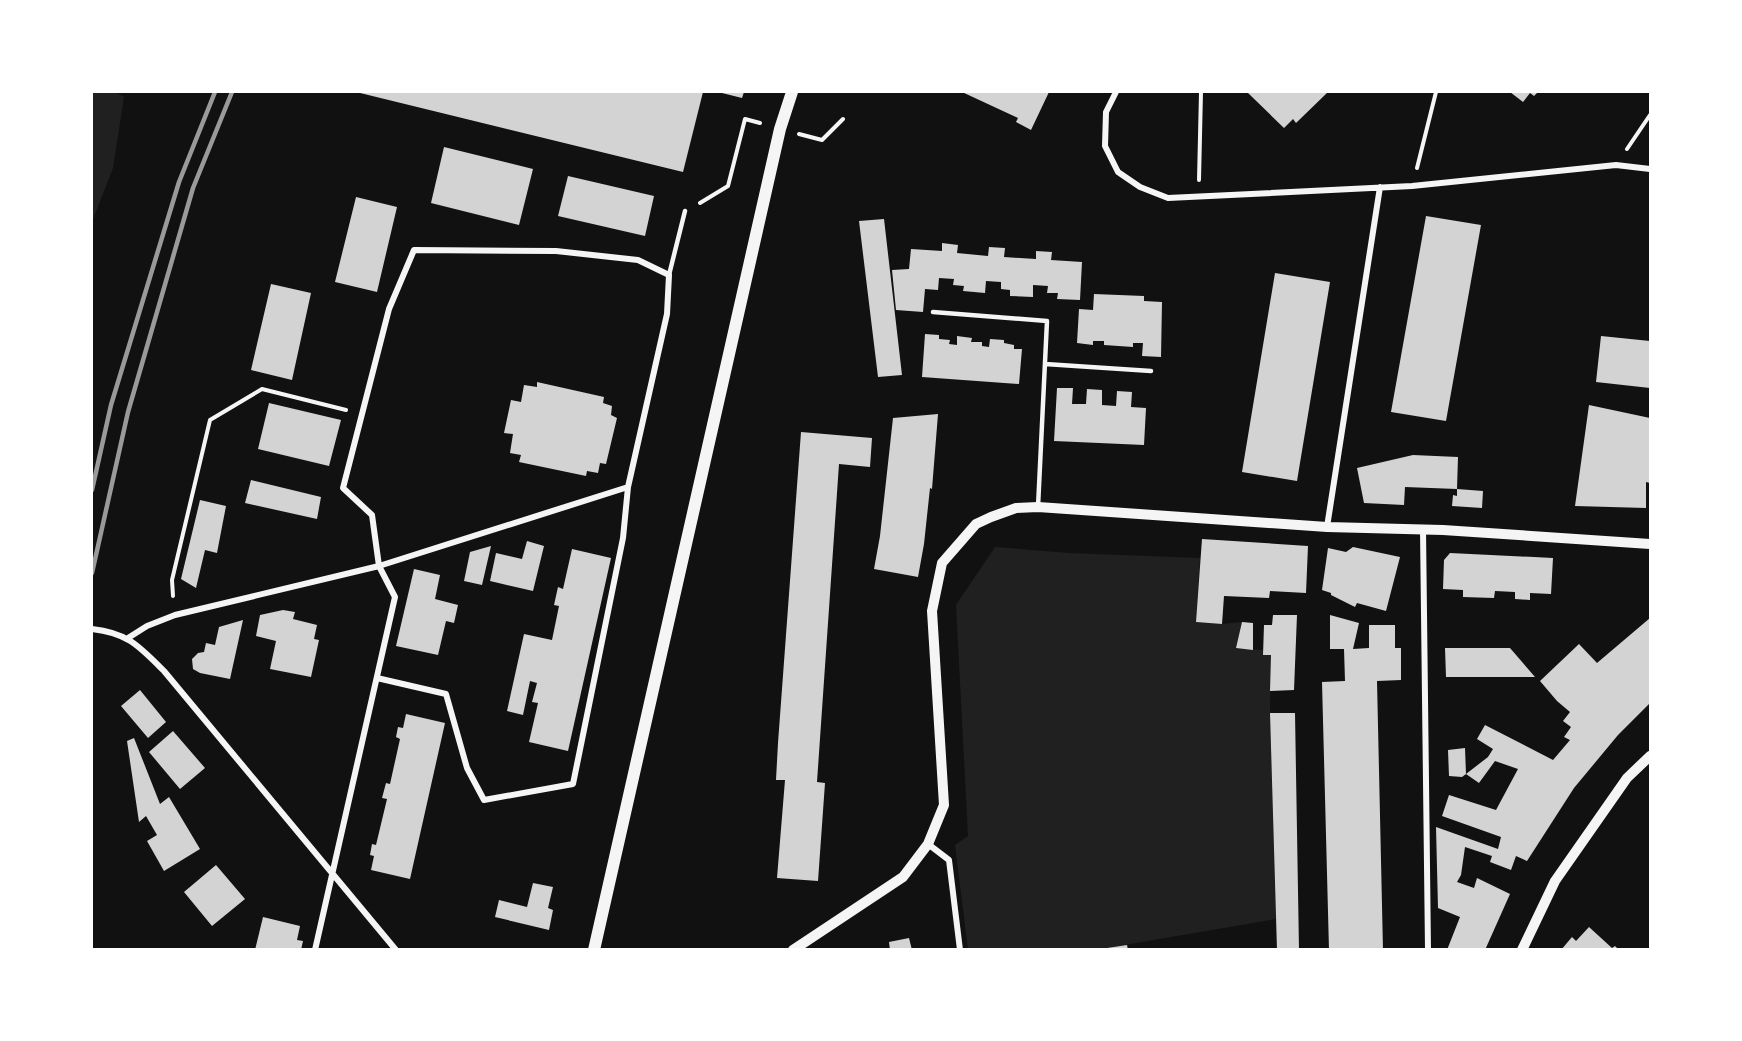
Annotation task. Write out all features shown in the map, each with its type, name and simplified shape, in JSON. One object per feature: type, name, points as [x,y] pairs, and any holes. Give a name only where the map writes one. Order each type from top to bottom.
[{"type":"main road","points":[[594,950],[780,129],[792,92]]},
{"type":"street","points":[[1116,92],[1106,112],[1106,146],[1118,172],[1140,187],[1168,198],[1413,186],[1616,165],[1650,169]]},
{"type":"street","points":[[1327,527],[1380,187]]},
{"type":"street","points":[[315,950],[395,597],[379,566],[372,515],[343,488],[389,309],[414,250],[556,251],[638,261],[669,275],[667,314],[628,487],[623,538],[573,784],[484,800],[467,768],[446,694],[377,678]]},
{"type":"street","points":[[128,638],[147,626],[175,615],[379,566],[628,487]]},
{"type":"street","points":[[793,950],[903,877],[928,844],[944,805],[932,611],[942,563],[976,524],[1016,508],[1038,507],[1327,527],[1423,529],[1650,544]]},
{"type":"street","points":[[1423,529],[1428,950]]},
{"type":"street","points":[[92,629],[128,638],[164,671],[396,950]]},
{"type":"street","points":[[1522,950],[1555,881],[1627,778],[1650,756]]},
{"type":"street","points":[[928,844],[949,860],[960,950]]},
{"type":"lane","points":[[669,275],[685,212]]},
{"type":"lane","points":[[933,312],[1047,321],[1038,507]]},
{"type":"lane","points":[[1045,364],[1151,371]]},
{"type":"path","points":[[1199,196],[1201,92]]},
{"type":"path","points":[[1413,186],[1436,92]]},
{"type":"path","points":[[1616,165],[1650,115]]},
{"type":"path","points":[[175,615],[172,580],[210,420],[262,388],[362,414]]},
{"type":"shaded area","points":[[92,92],[115,92],[124,97],[113,168],[92,222]]},
{"type":"shaded area","points":[[995,547],[1069,553],[1200,558],[1196,622],[1222,624],[1242,622],[1236,648],[1264,650],[1264,655],[1271,655],[1270,713],[1276,919],[1101,949],[968,949],[955,845],[968,836],[956,605]]},
{"type":"building","points":[[356,92],[703,92],[683,172]]},
{"type":"building","points":[[718,92],[744,92],[742,98]]},
{"type":"building","points":[[962,92],[1049,92],[1031,130],[1016,122],[1018,118]]},
{"type":"building","points":[[1247,92],[1328,92],[1296,123],[1293,119],[1284,128]]},
{"type":"building","points":[[1510,92],[1538,92],[1534,96],[1530,93],[1523,102]]},
{"type":"building","points":[[444,147],[533,169],[519,225],[431,203]]},
{"type":"building","points":[[568,176],[654,196],[645,236],[558,216]]},
{"type":"building","points":[[356,197],[397,207],[377,292],[335,282]]},
{"type":"building","points":[[1426,216],[1481,225],[1446,421],[1391,412]]},
{"type":"building","points":[[884,219],[902,375],[878,377],[859,221]]},
{"type":"building","points":[[942,243],[958,245],[957,253],[988,256],[989,247],[1005,248],[1004,257],[1036,259],[1036,251],[1052,252],[1051,260],[1082,262],[1080,300],[1057,299],[1058,293],[1047,293],[1048,286],[1033,285],[1033,297],[1010,296],[1010,290],[1001,289],[1001,282],[986,281],[985,293],[963,291],[964,286],[953,285],[954,279],[939,278],[938,290],[925,289],[923,312],[896,310],[892,270],[909,269],[911,249],[942,251]]},
{"type":"building","points":[[1275,273],[1330,282],[1297,481],[1242,472]]},
{"type":"building","points":[[271,284],[311,293],[292,380],[251,370]]},
{"type":"building","points":[[1094,294],[1144,296],[1144,301],[1162,302],[1161,357],[1142,356],[1143,343],[1133,343],[1133,347],[1104,345],[1104,341],[1093,341],[1093,345],[1077,343],[1079,309],[1093,310]]},
{"type":"building","points":[[925,334],[939,335],[939,339],[950,340],[949,344],[957,345],[957,336],[972,338],[971,342],[982,342],[982,346],[989,347],[990,339],[1004,340],[1004,343],[1014,345],[1014,349],[1022,349],[1019,384],[922,377]]},
{"type":"building","points":[[1601,336],[1650,341],[1650,388],[1596,382]]},
{"type":"building","points":[[537,382],[604,397],[603,403],[612,406],[611,415],[617,418],[606,464],[600,463],[598,473],[587,471],[586,476],[519,462],[521,455],[510,453],[513,434],[504,433],[511,400],[521,402],[524,385],[537,387]]},
{"type":"building","points":[[1057,388],[1073,388],[1072,404],[1086,404],[1087,389],[1102,390],[1102,405],[1116,406],[1117,391],[1132,392],[1131,407],[1146,408],[1144,445],[1054,441]]},
{"type":"building","points":[[269,403],[341,420],[329,466],[258,449]]},
{"type":"building","points":[[1589,405],[1650,418],[1650,483],[1646,482],[1646,508],[1575,506]]},
{"type":"building","points":[[938,414],[932,489],[930,488],[918,577],[874,569],[880,536],[893,418]]},
{"type":"building","points":[[801,432],[872,438],[870,467],[839,464],[817,782],[825,783],[818,881],[777,878],[785,780],[776,780]]},
{"type":"building","points":[[1413,455],[1458,457],[1457,489],[1405,487],[1404,505],[1364,503],[1357,468]]},
{"type":"building","points":[[251,480],[321,497],[317,519],[245,503]]},
{"type":"building","points":[[1457,489],[1483,491],[1482,508],[1452,506],[1453,495],[1457,496]]},
{"type":"building","points":[[200,500],[226,506],[217,553],[205,550],[196,588],[181,579]]},
{"type":"building","points":[[1202,539],[1308,546],[1306,593],[1270,591],[1269,598],[1224,596],[1222,624],[1196,622]]},
{"type":"building","points":[[527,541],[544,546],[533,591],[490,581],[496,553],[522,559]]},
{"type":"building","points":[[491,546],[482,585],[464,581],[470,552]]},
{"type":"building","points":[[1353,547],[1400,557],[1386,611],[1357,603],[1355,607],[1322,590],[1328,548],[1346,552]]},
{"type":"building","points":[[572,549],[611,558],[568,751],[529,742],[538,703],[532,702],[537,683],[530,681],[523,715],[507,711],[524,634],[552,640],[559,606],[554,605],[558,587],[563,589]]},
{"type":"building","points":[[1450,553],[1553,558],[1551,594],[1530,593],[1530,600],[1515,599],[1515,592],[1495,591],[1494,598],[1463,597],[1463,590],[1443,589],[1444,560]]},
{"type":"building","points":[[414,569],[440,575],[435,599],[458,605],[454,623],[446,621],[438,655],[396,646]]},
{"type":"building","points":[[283,610],[295,612],[293,619],[317,625],[314,639],[319,640],[311,677],[270,669],[276,641],[256,636],[260,615]]},
{"type":"building","points":[[1273,615],[1297,615],[1294,690],[1270,691],[1271,655],[1263,655],[1264,625],[1272,625]]},
{"type":"building","points":[[1330,615],[1359,623],[1353,649],[1369,648],[1369,625],[1395,625],[1395,648],[1401,648],[1401,680],[1377,681],[1383,950],[1329,950],[1322,682],[1345,681],[1344,649],[1330,649]]},
{"type":"building","points":[[1650,618],[1650,703],[1618,735],[1574,788],[1527,861],[1516,856],[1511,870],[1490,862],[1492,856],[1465,847],[1461,875],[1457,882],[1474,888],[1477,878],[1510,894],[1485,950],[1447,950],[1460,917],[1438,908],[1436,827],[1498,849],[1501,837],[1442,816],[1449,795],[1496,810],[1518,769],[1495,761],[1479,783],[1466,774],[1488,757],[1493,749],[1477,739],[1485,725],[1553,760],[1570,740],[1564,737],[1571,727],[1563,721],[1570,712],[1540,681],[1579,644],[1597,663]]},
{"type":"building","points":[[243,620],[230,679],[200,673],[193,669],[192,659],[198,653],[204,652],[206,643],[215,645],[219,627]]},
{"type":"building","points":[[1242,622],[1253,623],[1253,650],[1236,648]]},
{"type":"building","points":[[1445,648],[1510,648],[1535,677],[1446,677]]},
{"type":"building","points":[[140,690],[166,722],[148,738],[121,706]]},
{"type":"building","points":[[1270,713],[1295,713],[1299,950],[1277,950]]},
{"type":"building","points":[[406,714],[445,723],[410,879],[371,870],[374,856],[370,855],[372,844],[376,845],[387,799],[382,798],[386,783],[390,784],[400,739],[396,737],[398,727],[403,728]]},
{"type":"building","points":[[173,731],[205,768],[180,789],[149,752]]},
{"type":"building","points":[[134,738],[160,804],[169,797],[200,849],[164,871],[147,841],[157,835],[146,816],[139,822],[127,741]]},
{"type":"building","points":[[1465,748],[1466,774],[1462,777],[1449,776],[1448,750]]},
{"type":"building","points":[[216,865],[245,899],[212,926],[184,892]]},
{"type":"building","points":[[533,883],[553,887],[548,908],[553,910],[549,930],[495,917],[499,900],[527,907]]},
{"type":"building","points":[[263,917],[300,926],[297,940],[303,941],[301,950],[255,950]]},
{"type":"building","points":[[1589,927],[1612,948],[1615,946],[1619,950],[1561,950],[1572,937],[1576,941]]},
{"type":"building","points":[[909,938],[912,950],[890,950],[889,942]]},
{"type":"building","points":[[1127,945],[1128,950],[1107,950],[1107,948]]},
{"type":"railway","points":[[92,490],[111,405],[179,182],[215,92]]},
{"type":"railway","points":[[92,573],[128,412],[193,188],[232,92]]}]
